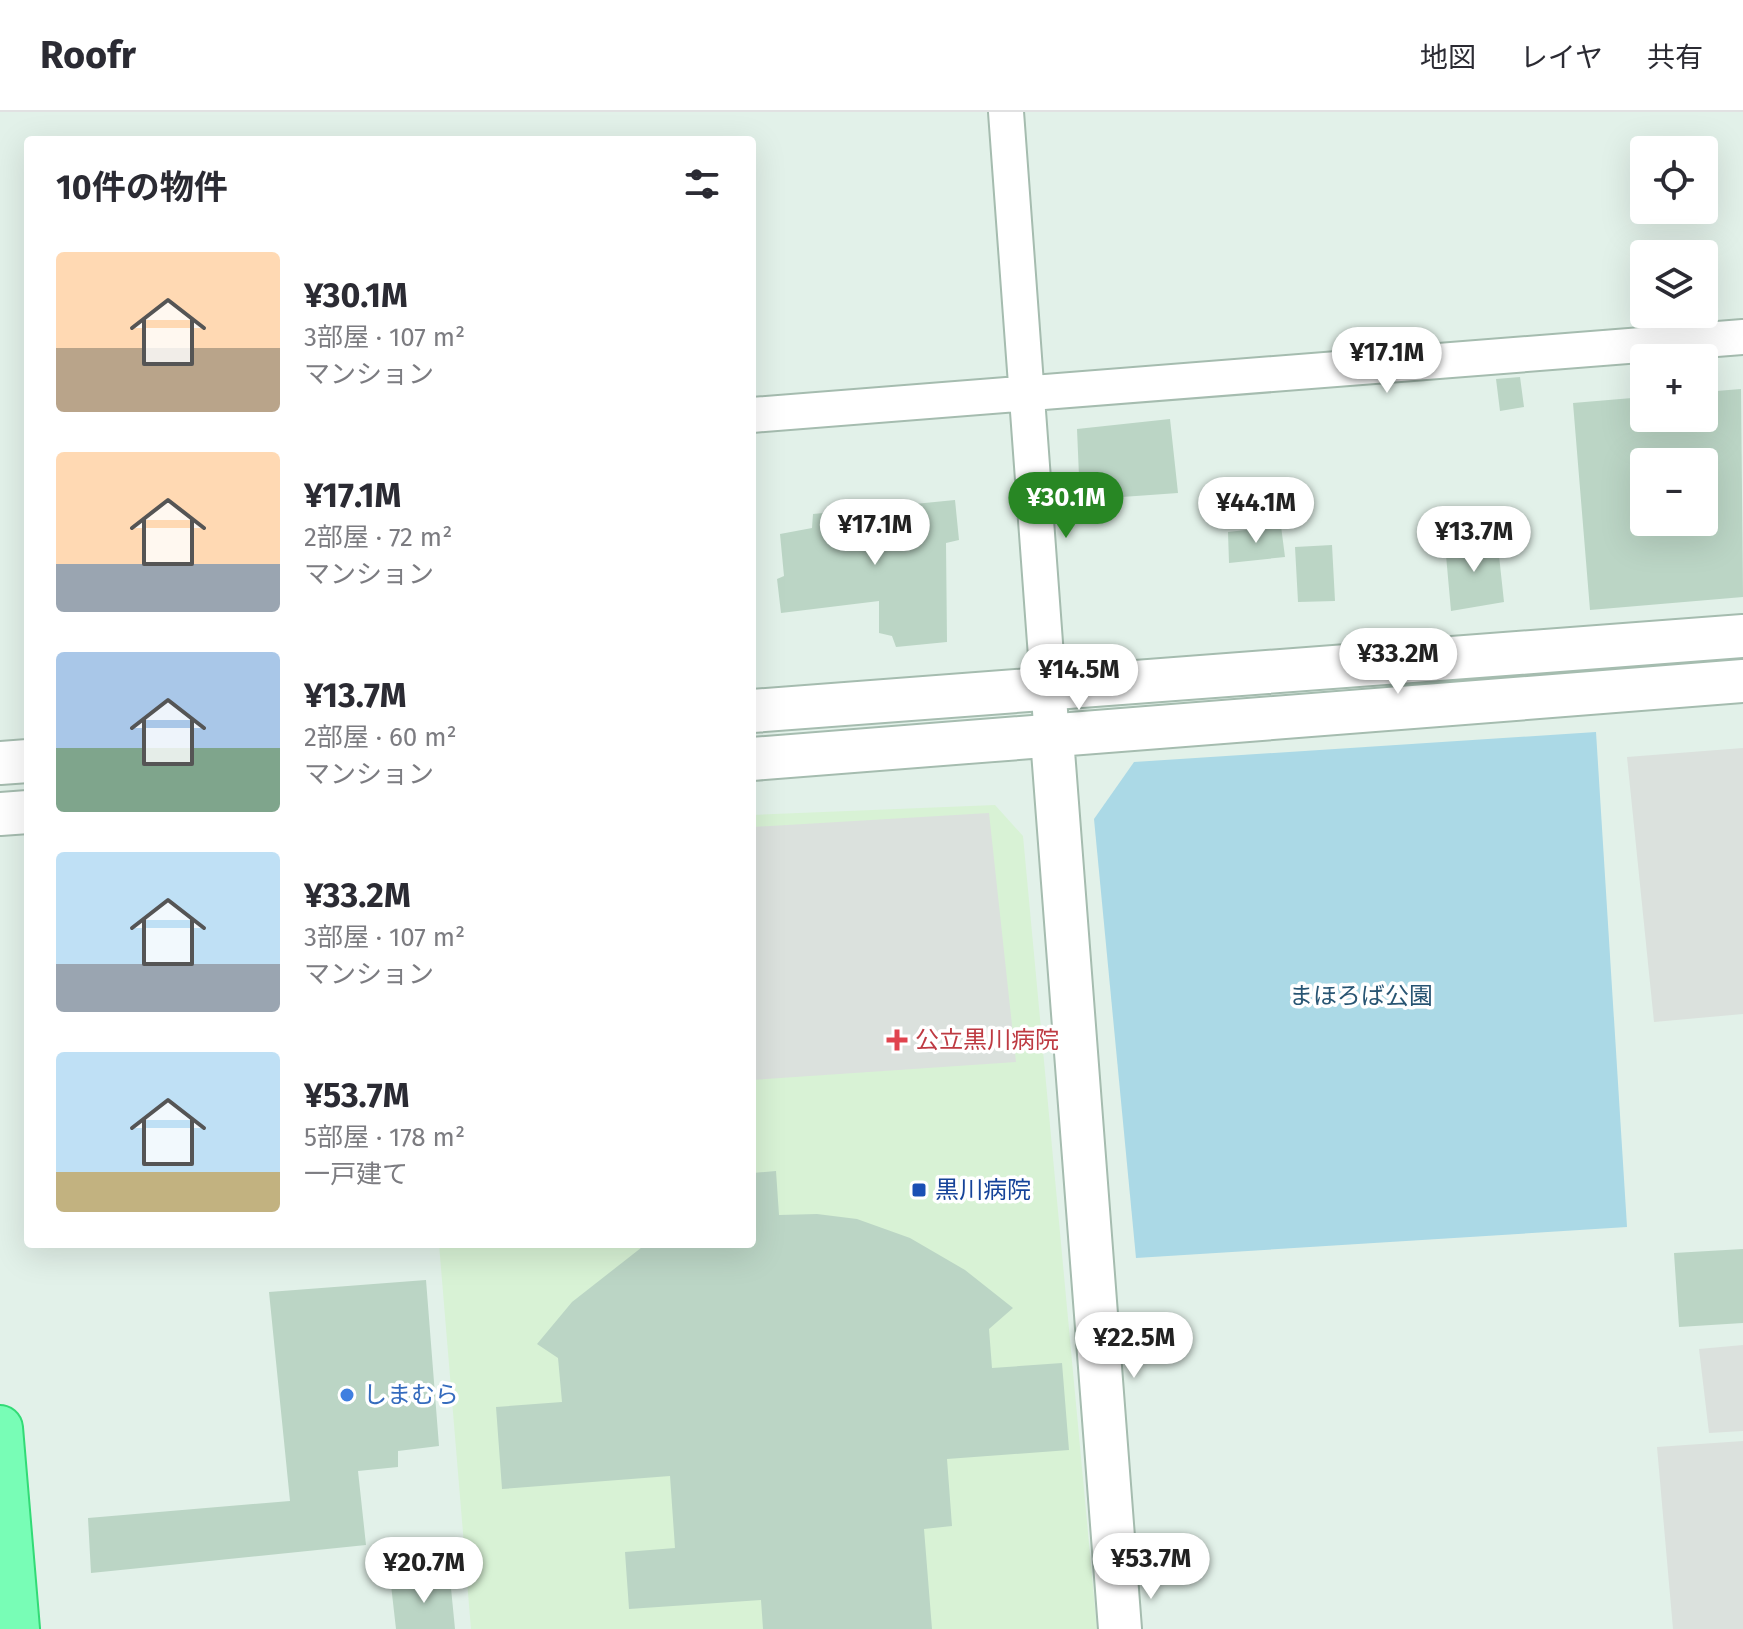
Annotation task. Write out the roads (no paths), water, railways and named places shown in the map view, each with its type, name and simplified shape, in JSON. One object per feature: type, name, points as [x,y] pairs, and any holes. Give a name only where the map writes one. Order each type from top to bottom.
[{"type":"highway","points":[[0,1428],[17,1629]]},
{"type":"street","points":[[1006,112],[1120,1629]]},
{"type":"street","points":[[756,415],[1743,337]]},
{"type":"street","points":[[756,711],[1743,636]]},
{"type":"street","points":[[756,759],[1052,738],[1743,681]]},
{"type":"street","points":[[0,763],[24,761]]},
{"type":"street","points":[[0,814],[24,812]]},
{"type":"place","name":"公立黒川病院","points":[[897,1040]]},
{"type":"place","name":"黒川病院","points":[[919,1190]]},
{"type":"place","name":"しまむら","points":[[347,1395]]},
{"type":"park label","name":"まほろば公園","points":[[1361,996]]}]
